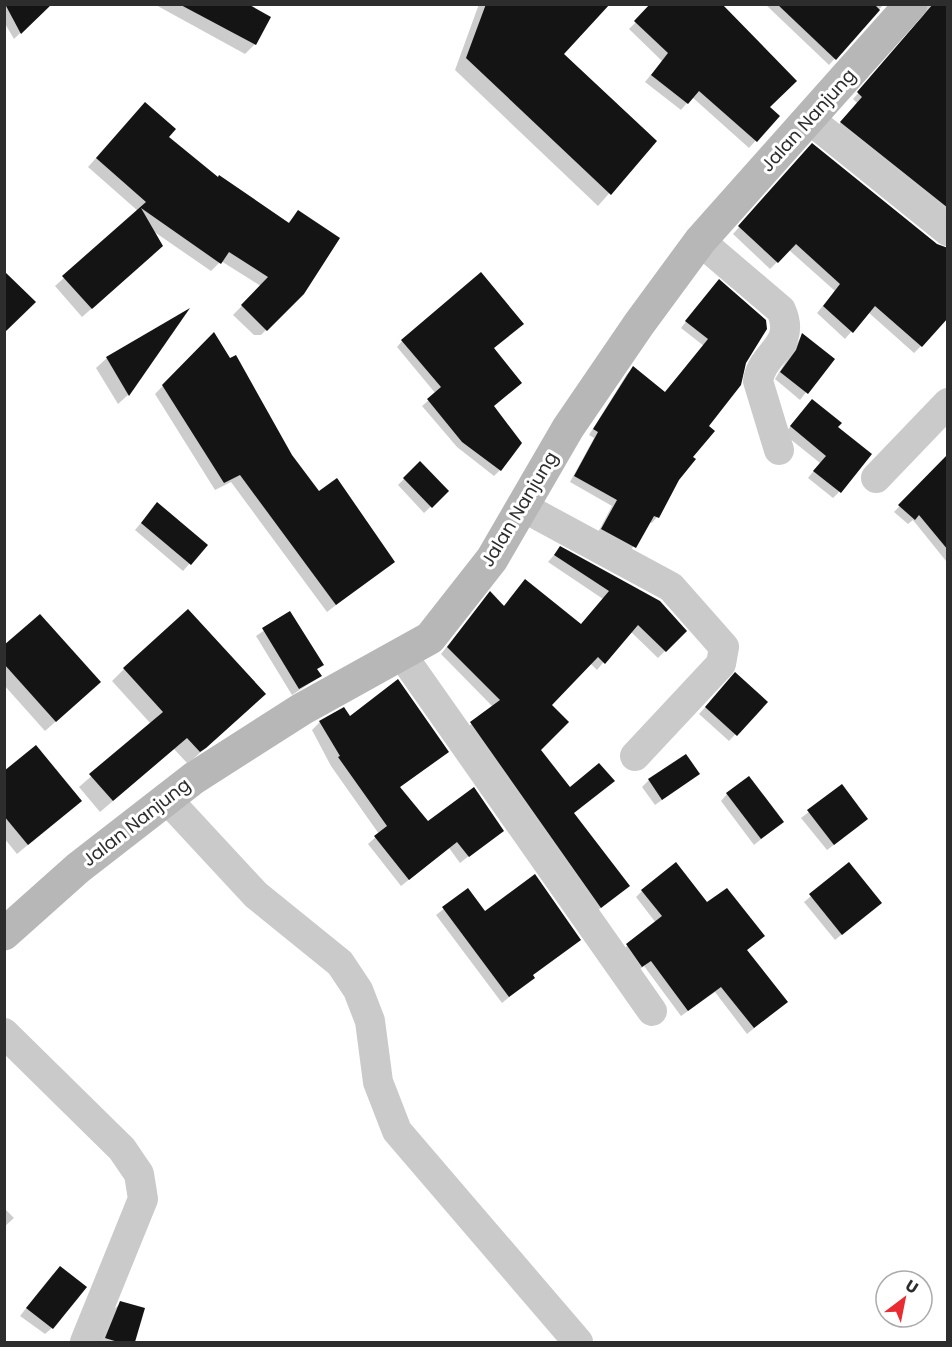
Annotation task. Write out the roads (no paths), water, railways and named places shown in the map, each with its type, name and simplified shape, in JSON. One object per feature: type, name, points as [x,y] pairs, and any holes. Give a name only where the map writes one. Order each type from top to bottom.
[{"type":"main road","name":"Jalan Nanjung","points":[[4,934],[78,868],[166,798],[303,709],[430,638],[492,559],[568,428],[639,324],[700,241],[911,4]]},
{"type":"street","points":[[808,118],[948,231]]},
{"type":"street","points":[[700,241],[781,310],[786,320],[782,344],[761,372],[758,381],[779,450]]},
{"type":"street","points":[[876,478],[948,403]]},
{"type":"street","points":[[523,507],[671,587],[724,646],[721,664],[635,756]]},
{"type":"street","points":[[402,655],[652,1011]]},
{"type":"street","points":[[166,798],[256,895],[340,963],[358,990],[370,1021],[378,1082],[397,1131],[578,1342]]},
{"type":"street","points":[[4,1033],[122,1149],[139,1174],[143,1199],[85,1342]]}]
